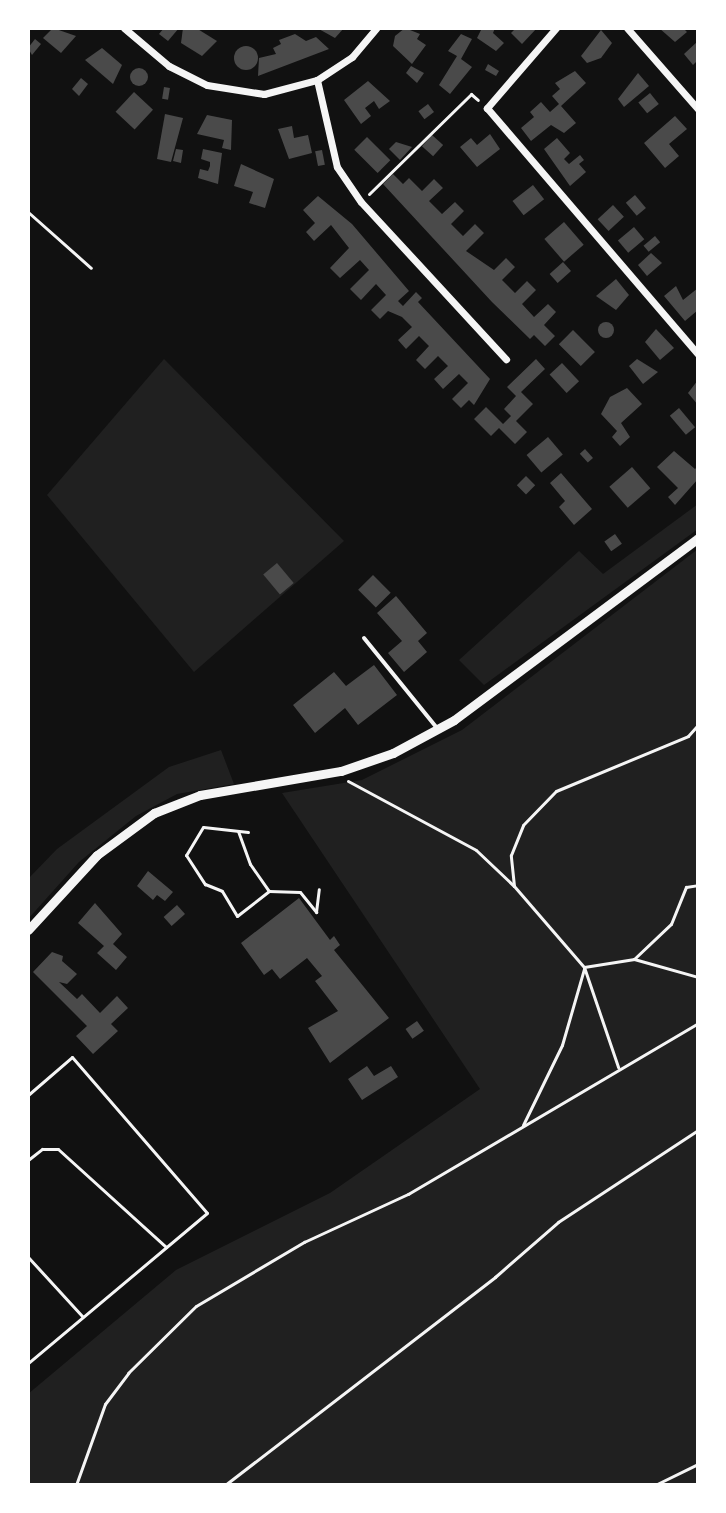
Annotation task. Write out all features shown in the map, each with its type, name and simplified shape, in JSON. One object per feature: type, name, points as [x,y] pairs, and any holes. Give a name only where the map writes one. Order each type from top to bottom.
[{"type":"street","points":[[124,28],[169,66],[207,85],[264,94],[317,80],[352,57],[376,28]]},
{"type":"street","points":[[556,28],[487,108],[698,354]]},
{"type":"street","points":[[627,28],[698,109]]},
{"type":"street","points":[[317,80],[337,167],[361,202],[506,359]]},
{"type":"street","points":[[28,930],[97,855],[154,813],[212,792],[341,771],[437,729],[698,538]]},
{"type":"lane","points":[[364,638],[437,729]]},
{"type":"path","points":[[361,202],[471,94],[487,108]]},
{"type":"path","points":[[28,212],[91,268]]},
{"type":"path","points":[[514,886],[511,855],[523,825],[556,791],[688,736],[698,725]]},
{"type":"path","points":[[341,771],[354,788],[476,850],[514,886],[584,967],[618,1067]]},
{"type":"path","points":[[248,832],[203,827],[186,855],[205,884],[222,891],[237,916],[269,891],[300,892],[316,912],[319,889]]},
{"type":"path","points":[[238,831],[250,864],[269,891]]},
{"type":"path","points":[[634,959],[671,924],[686,887],[698,885]]},
{"type":"path","points":[[584,967],[634,959],[698,977]]},
{"type":"path","points":[[522,1129],[562,1045],[584,967]]},
{"type":"path","points":[[76,1485],[105,1404],[128,1373],[196,1306],[304,1242],[408,1194],[522,1129],[618,1067],[698,1023]]},
{"type":"path","points":[[28,1095],[72,1057],[207,1213],[28,1363]]},
{"type":"path","points":[[225,1485],[558,1222],[698,1130]]},
{"type":"path","points":[[28,1160],[42,1149],[58,1149],[166,1247]]},
{"type":"path","points":[[28,1257],[83,1317]]},
{"type":"path","points":[[655,1485],[698,1464]]},
{"type":"shaded area","points":[[164,359],[344,541],[194,672],[47,495]]},
{"type":"shaded area","points":[[698,504],[698,529],[484,685],[459,660],[579,551],[603,574]]},
{"type":"shaded area","points":[[698,549],[698,1485],[28,1485],[28,1394],[176,1270],[330,1193],[480,1089],[282,793],[362,780],[462,730]]},
{"type":"shaded area","points":[[221,750],[234,784],[177,794],[136,816],[79,862],[28,919],[28,879],[57,849],[169,767]]},
{"type":"building","points":[[53,28],[76,36],[61,53],[43,38]]},
{"type":"building","points":[[164,28],[179,28],[168,41],[159,34]]},
{"type":"building","points":[[183,28],[196,28],[217,41],[202,56],[181,43]]},
{"type":"building","points":[[317,28],[344,28],[335,38]]},
{"type":"building","points":[[405,28],[420,34],[417,39],[426,45],[412,64],[393,46],[395,36]]},
{"type":"building","points":[[482,28],[495,28],[493,33],[504,43],[496,51],[477,38]]},
{"type":"building","points":[[516,28],[537,28],[522,44],[511,33]]},
{"type":"building","points":[[659,28],[683,28],[687,32],[675,42]]},
{"type":"building","points":[[601,30],[612,43],[601,58],[587,63],[581,56]]},
{"type":"building","points":[[295,34],[306,41],[316,37],[329,49],[258,76],[259,58],[276,54],[273,48],[281,44],[279,40]]},
{"type":"building","points":[[461,34],[472,39],[461,59],[472,67],[450,94],[439,85],[457,56],[448,51]]},
{"type":"building","points":[[35,39],[41,44],[32,55],[28,48]]},
{"type":"building","points":[[698,41],[698,60],[693,65],[684,54]]},
{"type":"building","points":[[246,46],[254,50],[258,58],[254,66],[246,70],[238,66],[234,58],[238,50]]},
{"type":"building","points":[[102,48],[122,65],[113,84],[85,60]]},
{"type":"building","points":[[488,64],[499,71],[496,76],[485,70]]},
{"type":"building","points":[[411,66],[424,73],[417,83],[406,73]]},
{"type":"building","points":[[139,68],[148,77],[139,86],[130,77]]},
{"type":"building","points":[[575,71],[586,83],[561,106],[576,123],[564,133],[551,125],[531,141],[521,128],[534,117],[530,112],[541,102],[550,112],[559,104],[552,96],[560,89],[555,83]]},
{"type":"building","points":[[638,73],[649,86],[624,107],[618,99]]},
{"type":"building","points":[[81,78],[88,84],[79,96],[72,89]]},
{"type":"building","points":[[368,81],[390,101],[379,109],[374,101],[365,108],[371,116],[361,124],[344,100]]},
{"type":"building","points":[[164,87],[170,88],[168,100],[162,99]]},
{"type":"building","points":[[134,92],[153,110],[135,129],[116,112]]},
{"type":"building","points":[[650,93],[659,104],[647,113],[638,102]]},
{"type":"building","points":[[428,104],[434,112],[424,119],[418,111]]},
{"type":"building","points":[[165,114],[183,118],[171,162],[157,159]]},
{"type":"building","points":[[207,115],[232,120],[231,150],[222,148],[224,140],[197,134]]},
{"type":"building","points":[[675,116],[687,129],[669,144],[679,156],[665,168],[644,143]]},
{"type":"building","points":[[292,126],[294,138],[308,135],[312,153],[289,159],[278,129]]},
{"type":"building","points":[[490,134],[500,149],[477,167],[460,147],[471,138],[477,145]]},
{"type":"building","points":[[432,135],[443,145],[433,156],[422,146]]},
{"type":"building","points":[[367,137],[390,160],[378,173],[354,150]]},
{"type":"building","points":[[557,138],[570,153],[564,159],[569,164],[580,155],[584,160],[579,164],[586,172],[570,186],[544,149]]},
{"type":"building","points":[[396,142],[412,147],[400,160],[389,149]]},
{"type":"building","points":[[176,149],[183,150],[181,163],[173,161]]},
{"type":"building","points":[[203,149],[222,153],[218,184],[198,178],[200,169],[208,171],[210,166],[210,162],[201,159]]},
{"type":"building","points":[[322,150],[325,165],[318,166],[315,151]]},
{"type":"building","points":[[241,164],[274,179],[265,208],[249,203],[253,192],[234,186]]},
{"type":"building","points":[[393,174],[403,184],[409,178],[422,191],[434,179],[443,188],[429,201],[442,214],[455,202],[464,211],[451,224],[463,236],[475,224],[484,233],[466,251],[494,270],[506,258],[515,267],[502,280],[515,293],[527,281],[536,290],[522,304],[534,317],[548,304],[556,312],[544,325],[555,336],[545,346],[534,335],[530,339],[492,302],[383,184]]},
{"type":"building","points":[[533,185],[544,199],[524,215],[513,201]]},
{"type":"building","points":[[635,195],[646,208],[637,216],[626,203]]},
{"type":"building","points":[[318,196],[352,224],[409,291],[398,301],[403,306],[416,292],[422,298],[418,302],[490,379],[474,405],[469,400],[461,408],[452,399],[468,383],[459,374],[443,389],[434,379],[448,366],[438,356],[425,369],[416,360],[429,346],[419,336],[406,349],[398,340],[412,327],[402,317],[388,311],[380,319],[371,310],[386,295],[376,284],[361,300],[350,289],[369,270],[360,260],[340,278],[330,268],[349,248],[331,225],[314,241],[306,232],[315,223],[303,210]]},
{"type":"building","points":[[613,205],[624,217],[609,231],[598,219]]},
{"type":"building","points":[[564,222],[584,245],[564,262],[544,239]]},
{"type":"building","points":[[634,227],[644,239],[628,253],[618,240]]},
{"type":"building","points":[[655,236],[660,242],[649,252],[644,246]]},
{"type":"building","points":[[651,253],[662,263],[647,276],[638,265]]},
{"type":"building","points":[[563,262],[571,271],[558,283],[550,274]]},
{"type":"building","points":[[616,279],[629,295],[616,310],[596,296]]},
{"type":"building","points":[[676,286],[683,300],[698,288],[698,310],[685,321],[664,296]]},
{"type":"building","points":[[606,322],[612,324],[612,336],[606,338],[600,336],[598,330],[600,324]]},
{"type":"building","points":[[656,329],[674,348],[660,360],[645,342]]},
{"type":"building","points":[[573,330],[595,352],[581,366],[559,344]]},
{"type":"building","points":[[536,359],[545,369],[521,392],[533,404],[516,421],[527,432],[515,444],[499,428],[491,436],[474,419],[486,407],[503,424],[511,416],[504,409],[516,396],[507,387]]},
{"type":"building","points":[[637,359],[658,372],[643,384],[629,366]]},
{"type":"building","points":[[562,363],[579,381],[567,393],[550,375]]},
{"type":"building","points":[[698,380],[698,405],[688,393]]},
{"type":"building","points":[[627,388],[642,404],[621,423],[630,437],[620,446],[612,437],[617,431],[601,414],[610,397]]},
{"type":"building","points":[[679,408],[695,427],[686,435],[670,416]]},
{"type":"building","points":[[548,437],[563,455],[541,473],[527,455]]},
{"type":"building","points":[[585,449],[593,458],[588,463],[580,454]]},
{"type":"building","points":[[674,451],[695,469],[698,466],[698,479],[675,505],[668,497],[678,488],[657,467]]},
{"type":"building","points":[[632,467],[650,488],[628,508],[609,487]]},
{"type":"building","points":[[561,473],[592,509],[574,525],[559,507],[565,501],[550,483]]},
{"type":"building","points":[[526,476],[535,485],[526,494],[517,485]]},
{"type":"building","points":[[615,534],[622,544],[611,551],[604,541]]},
{"type":"building","points":[[277,563],[294,583],[280,594],[263,575]]},
{"type":"building","points":[[373,575],[391,593],[376,608],[358,590]]},
{"type":"building","points":[[396,596],[427,633],[418,641],[427,652],[404,672],[388,653],[402,641],[377,613]]},
{"type":"building","points":[[374,665],[397,695],[358,725],[345,708],[315,733],[293,705],[334,672],[346,686]]},
{"type":"building","points":[[148,871],[173,892],[165,901],[157,895],[153,900],[137,886]]},
{"type":"building","points":[[299,898],[330,940],[334,936],[340,945],[334,950],[389,1018],[330,1063],[308,1028],[338,1011],[315,981],[322,976],[307,958],[280,979],[272,969],[264,975],[241,943]]},
{"type":"building","points":[[95,903],[122,934],[113,944],[127,957],[116,970],[97,953],[104,946],[78,923]]},
{"type":"building","points":[[177,905],[185,914],[172,926],[164,917]]},
{"type":"building","points":[[52,952],[63,956],[62,961],[77,974],[67,984],[59,982],[77,999],[82,994],[100,1013],[117,996],[128,1008],[111,1024],[118,1031],[93,1054],[76,1036],[87,1026],[33,972]]},
{"type":"building","points":[[417,1021],[424,1031],[412,1039],[406,1029]]},
{"type":"building","points":[[367,1066],[374,1076],[391,1066],[398,1077],[362,1100],[348,1079]]}]
